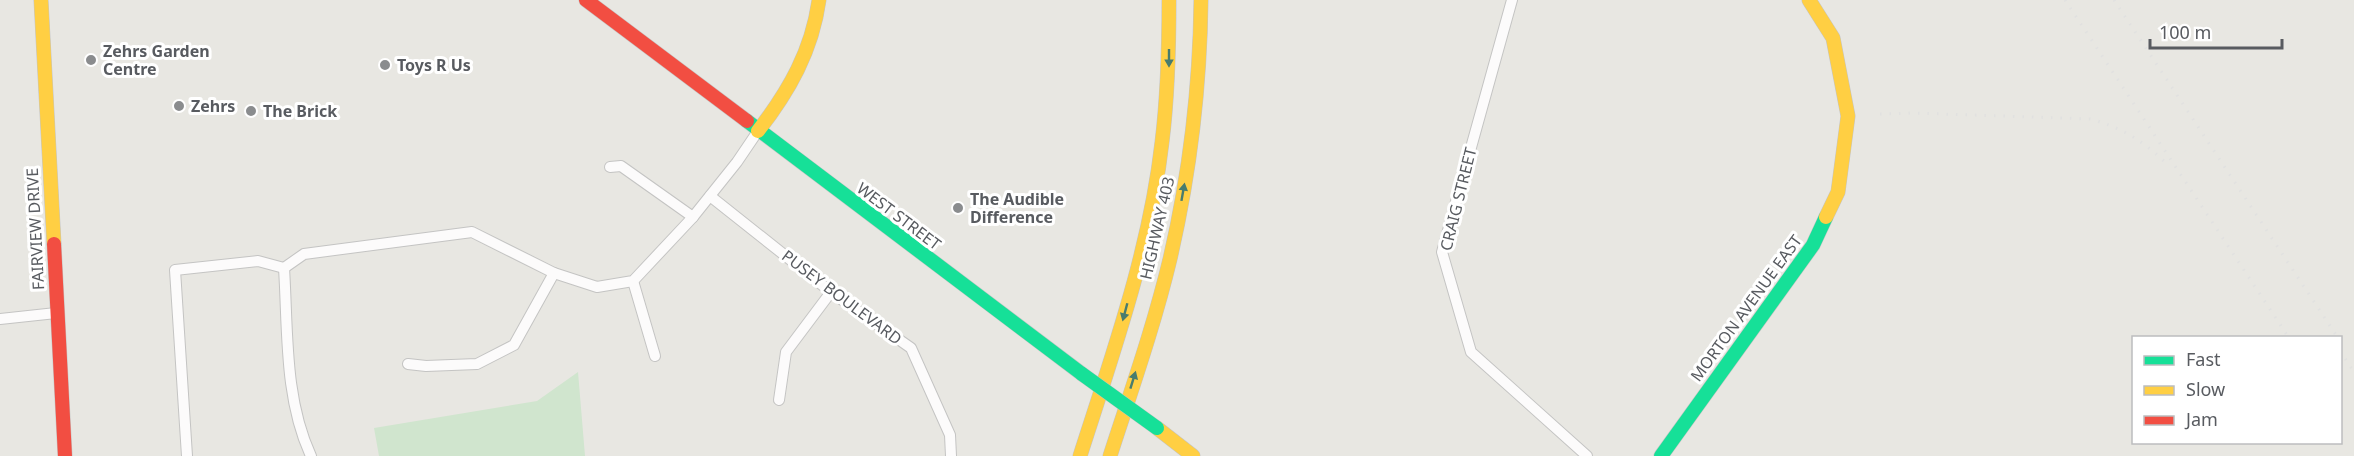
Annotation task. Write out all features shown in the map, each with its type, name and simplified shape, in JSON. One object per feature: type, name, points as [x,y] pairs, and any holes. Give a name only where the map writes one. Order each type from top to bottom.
[{"type":"main road","name":"FAIRVIEW DRIVE","points":[[41,0],[65,456]]},
{"type":"main road","name":"WEST STREET","points":[[586,0],[1194,456]]},
{"type":"main road","points":[[758,131],[795,79],[813,42],[819,0]]},
{"type":"main road","name":"HIGHWAY 403","points":[[1080,456],[1126,311],[1149,215],[1162,144],[1169,70],[1169,0]]},
{"type":"main road","name":"HIGHWAY 403","points":[[1110,456],[1150,327],[1176,232],[1194,130],[1201,47],[1201,0]]},
{"type":"main road","name":"MORTON AVENUE EAST","points":[[1661,456],[1813,245],[1838,192],[1848,116],[1833,38],[1809,0]]},
{"type":"street","name":"CRAIG STREET","points":[[1512,0],[1442,252],[1472,352],[1587,456]]},
{"type":"street","points":[[284,268],[304,254],[472,232],[554,273],[597,286],[633,281],[693,217],[758,131]]},
{"type":"street","points":[[610,167],[621,166],[693,217]]},
{"type":"street","name":"PUSEY BOULEVARD","points":[[710,196],[831,292],[911,348],[950,435],[951,456]]},
{"type":"street","points":[[187,456],[175,270],[258,261],[284,268]]},
{"type":"street","points":[[284,268],[292,396],[297,419],[311,456]]},
{"type":"street","points":[[408,364],[426,366],[477,364],[514,345],[554,273]]},
{"type":"street","points":[[633,281],[654,356]]},
{"type":"street","points":[[779,399],[786,352],[831,292]]},
{"type":"street","points":[[0,319],[56,313]]},
{"type":"green space","points":[[578,372],[585,456],[379,456],[374,428],[537,401]]},
{"type":"railway","points":[[2065,0],[2288,336]]},
{"type":"railway","points":[[2114,0],[2337,336]]},
{"type":"railway","points":[[1880,114],[2090,119],[2113,126],[2133,137],[2169,166]]},
{"type":"railway","points":[[2342,354],[2354,372]]},
{"type":"traffic: fast","points":[[747,121],[1082,374]]},
{"type":"traffic: fast","points":[[1661,456],[1813,245],[1826,217]]},
{"type":"traffic: fast","points":[[1082,374],[1157,428]]},
{"type":"traffic: slow","points":[[41,0],[54,244]]},
{"type":"traffic: slow","points":[[758,131],[780,101],[798,70],[811,36],[819,0]]},
{"type":"traffic: slow","points":[[1080,456],[1129,300],[1149,222],[1164,124],[1168,71],[1169,0]]},
{"type":"traffic: slow","points":[[1110,456],[1157,309],[1177,227],[1193,130],[1199,66],[1201,0]]},
{"type":"traffic: slow","points":[[1809,0],[1833,38],[1848,116],[1838,192],[1826,217]]},
{"type":"traffic: slow","points":[[1157,428],[1193,456]]},
{"type":"traffic: jam","points":[[586,0],[747,121]]},
{"type":"traffic: jam","points":[[54,244],[65,456]]},
{"type":"place","name":"Zehrs Garden Centre","points":[[91,60]]},
{"type":"place","name":"Toys R Us","points":[[385,65]]},
{"type":"place","name":"Zehrs","points":[[179,106]]},
{"type":"place","name":"The Brick","points":[[251,111]]},
{"type":"place","name":"The Audible Difference","points":[[958,208]]}]
